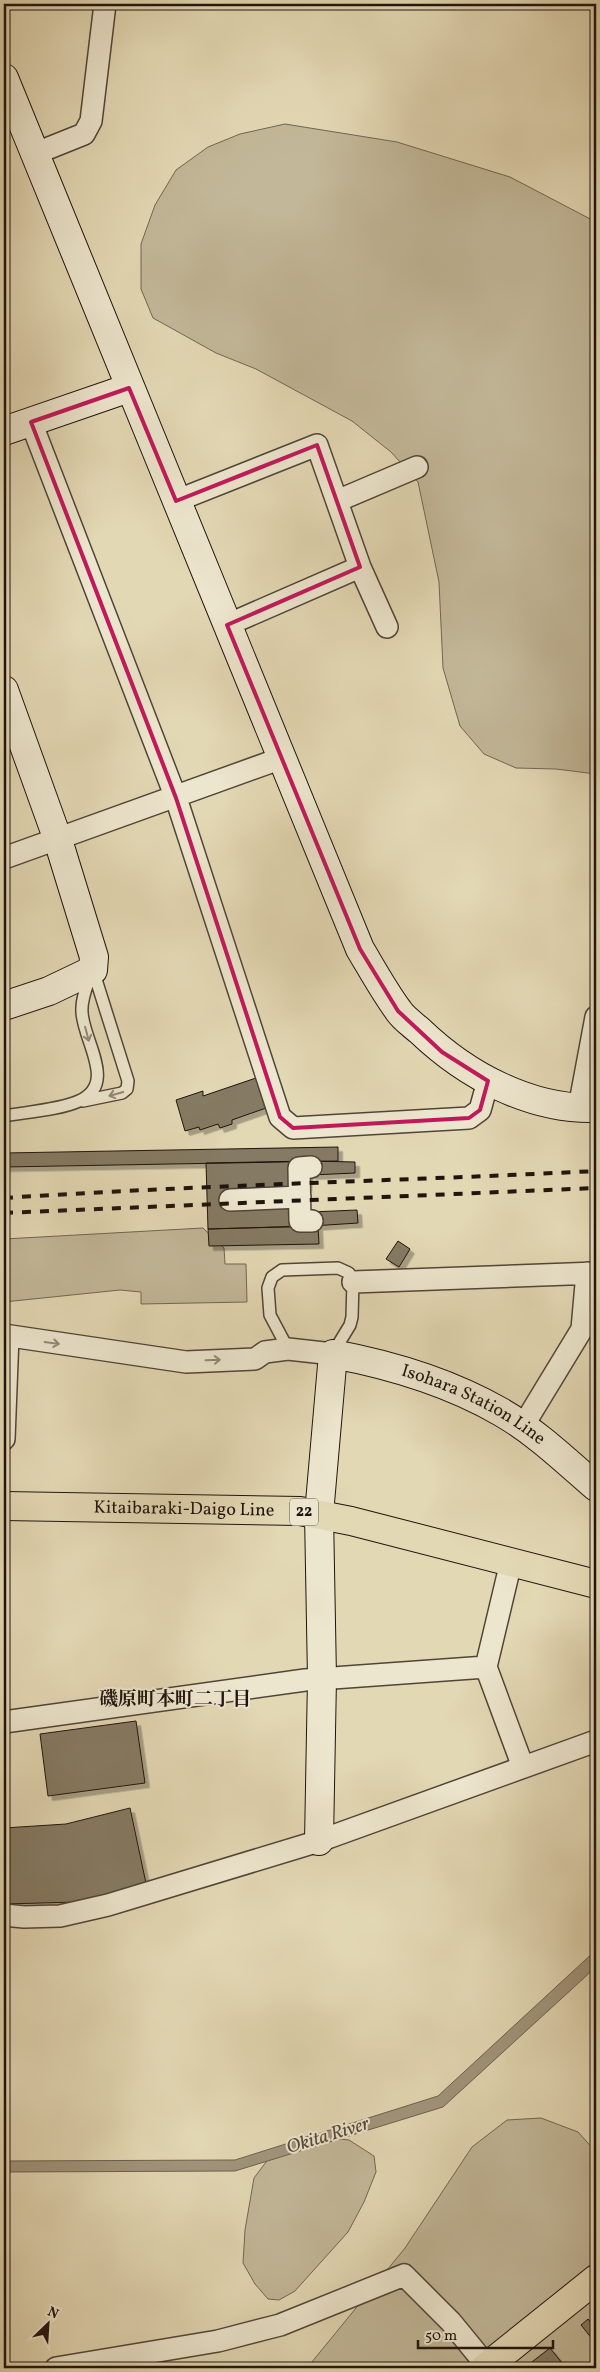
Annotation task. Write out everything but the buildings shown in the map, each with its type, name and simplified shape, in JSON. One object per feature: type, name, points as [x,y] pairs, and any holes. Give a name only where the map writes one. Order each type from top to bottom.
[{"type":"main road","name":"Kitaibaraki-Daigo Line","points":[[4,1506],[285,1510],[320,1514],[596,1584]]},
{"type":"main road","points":[[486,2367],[596,2279]]},
{"type":"street","points":[[34,154],[84,134],[91,122],[105,4]]},
{"type":"street","points":[[7,94],[34,154],[360,948],[398,1011],[442,1052],[488,1081],[520,1094],[588,1108],[596,1017]]},
{"type":"street","points":[[4,431],[130,388]]},
{"type":"street","points":[[31,422],[176,798],[280,1117],[293,1128],[469,1118],[480,1110],[488,1081]]},
{"type":"street","points":[[176,501],[317,444],[360,567],[387,628]]},
{"type":"street","points":[[337,501],[417,467]]},
{"type":"street","points":[[227,625],[360,567]]},
{"type":"street","points":[[4,690],[58,840],[94,957],[93,970],[49,991],[4,1006]]},
{"type":"street","points":[[4,858],[176,798],[282,758]]},
{"type":"street","points":[[307,1170],[300,1196],[308,1219]]},
{"type":"street","points":[[230,1200],[300,1196]]},
{"type":"street","points":[[353,1282],[592,1273],[582,1329],[523,1426]]},
{"type":"street","points":[[4,1439],[6,1336],[186,1362],[255,1359],[265,1352],[288,1349],[333,1354],[320,1514],[322,1678],[319,1842]]},
{"type":"street","name":"Isohara Station Line","points":[[333,1354],[404,1370],[441,1384],[501,1412],[523,1426],[596,1488]]},
{"type":"street","points":[[511,1562],[486,1667],[523,1766]]},
{"type":"street","points":[[4,1722],[322,1678],[486,1667]]},
{"type":"street","points":[[4,1914],[24,1918],[60,1916],[80,1912],[319,1842],[596,1740]]},
{"type":"street","points":[[56,2368],[218,2341],[280,2325],[404,2275],[451,2322],[486,2367]]},
{"type":"lane","points":[[82,1011],[84,994],[93,970]]},
{"type":"lane","points":[[4,1116],[122,1093],[127,1089],[128,1081],[93,970]]},
{"type":"lane","points":[[49,991],[73,994],[82,1011],[99,1078],[94,1091],[77,1102]]},
{"type":"lane","points":[[288,1349],[270,1315],[268,1288],[272,1278],[282,1270],[338,1268],[349,1273],[353,1282],[352,1317],[350,1325],[333,1354]]},
{"type":"highlighted area","points":[[129,388],[176,501],[317,445],[360,567],[227,625],[360,949],[398,1011],[442,1052],[488,1081],[480,1110],[469,1118],[293,1128],[280,1117],[176,798],[31,422]]},
{"type":"shaded area","points":[[285,124],[397,142],[510,177],[596,222],[596,774],[556,769],[516,768],[484,754],[460,726],[443,668],[439,582],[418,482],[391,452],[352,421],[256,369],[216,353],[153,318],[141,289],[141,244],[155,205],[176,170],[208,147],[240,134]]},
{"type":"shaded area","points":[[203,1228],[224,1248],[225,1264],[246,1264],[247,1302],[141,1304],[141,1292],[120,1290],[4,1302],[4,1239]]},
{"type":"shaded area","points":[[541,2118],[578,2132],[596,2152],[596,2368],[307,2368],[405,2248],[472,2147],[507,2120]]},
{"type":"shaded area","points":[[308,2136],[349,2140],[374,2156],[376,2172],[364,2202],[348,2232],[295,2291],[279,2300],[268,2299],[255,2284],[243,2263],[245,2230],[254,2178],[275,2150]]},
{"type":"water","name":"Okita River","points":[[596,1950],[596,1967],[443,2107],[235,2171],[4,2172],[4,2161],[235,2160],[438,2096]]},
{"type":"railway","points":[[4,1198],[596,1171]]},
{"type":"railway","points":[[4,1213],[596,1188]]},
{"type":"district","name":"磯原町本町二丁目","points":[[175,1700]]}]
